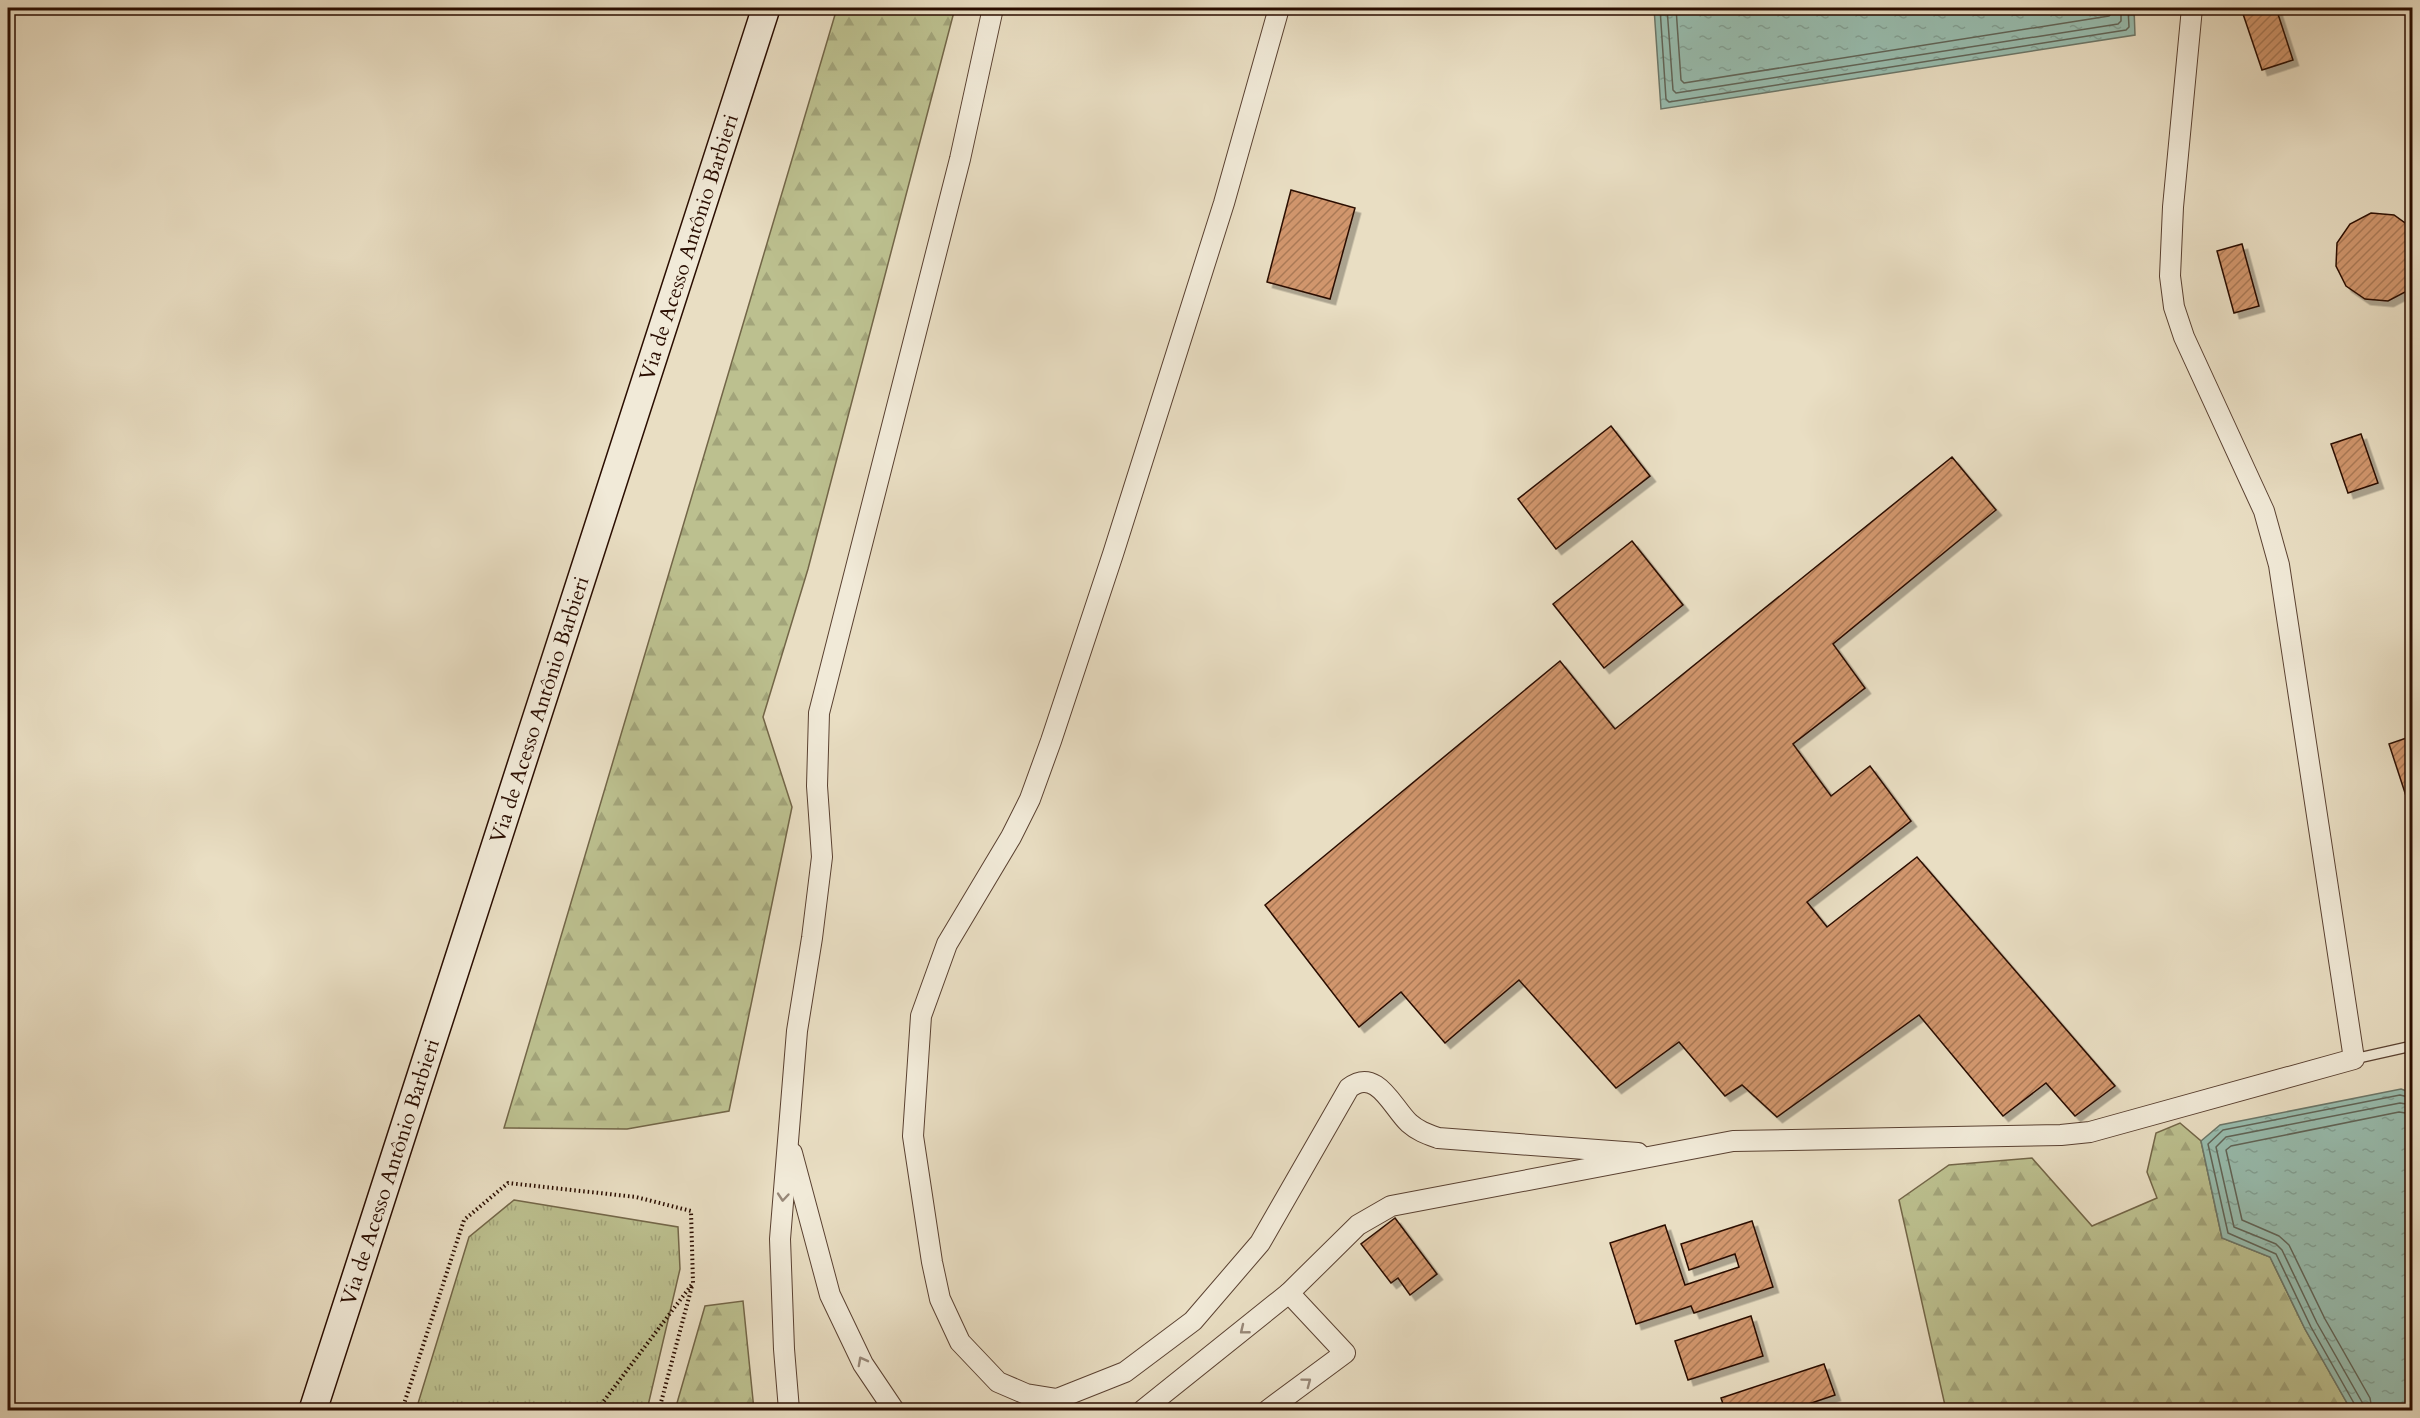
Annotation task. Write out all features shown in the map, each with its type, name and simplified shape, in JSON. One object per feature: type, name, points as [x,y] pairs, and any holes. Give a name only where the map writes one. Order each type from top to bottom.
[{"type":"main road","name":"Via de Acesso Antônio Barbieri","points":[[313,1410],[766,8]]},
{"type":"street","points":[[789,1410],[780,1239],[797,1031],[822,856],[817,786],[819,713],[960,159],[993,8]]},
{"type":"street","points":[[1279,8],[1221,214],[1051,741],[1030,799],[1011,837],[947,944],[921,1017],[913,1136],[932,1262],[940,1299],[960,1342],[998,1382],[1026,1394],[1057,1399],[1125,1372],[1193,1321],[1260,1243],[1349,1088],[1362,1081],[1369,1081],[1379,1087],[1408,1122],[1420,1131],[1438,1138],[1658,1154]]},
{"type":"street","points":[[1143,1410],[1289,1293],[1358,1224],[1391,1206],[1733,1141],[2061,1135],[2090,1132],[2354,1059],[2279,565],[2264,511],[2184,337],[2174,307],[2170,276],[2173,207],[2192,8]]},
{"type":"street","points":[[788,1139],[830,1294],[863,1364],[894,1410]]},
{"type":"street","points":[[1268,1410],[1345,1353],[1289,1293]]},
{"type":"lane","points":[[2354,1059],[2412,1046]]},
{"type":"path","points":[[402,1410],[464,1220],[508,1183],[636,1197],[691,1211],[693,1283],[659,1410]]},
{"type":"path","points":[[597,1410],[693,1283]]},
{"type":"green space","points":[[837,8],[955,8],[808,569],[763,717],[792,807],[729,1111],[627,1129],[504,1128]]},
{"type":"green space","points":[[2180,1123],[2201,1141],[2222,1238],[2270,1257],[2305,1329],[2351,1410],[1946,1410],[1899,1200],[1949,1165],[2032,1158],[2092,1226],[2157,1198],[2147,1172],[2156,1133]]},
{"type":"green space","points":[[514,1200],[678,1227],[680,1269],[647,1410],[416,1410],[469,1237]]},
{"type":"green space","points":[[743,1301],[754,1410],[675,1410],[705,1306]]},
{"type":"water","points":[[1654,8],[2134,8],[2135,35],[1661,109]]},
{"type":"water","points":[[2401,1089],[2412,1093],[2412,1410],[2351,1410],[2305,1329],[2270,1257],[2222,1238],[2201,1141],[2220,1125]]},
{"type":"building","points":[[2253,8],[2276,8],[2293,60],[2262,70],[2242,11]]},
{"type":"building","points":[[1291,190],[1355,208],[1330,299],[1267,282]]},
{"type":"building","points":[[2371,213],[2394,215],[2412,228],[2412,285],[2409,290],[2388,301],[2365,299],[2346,286],[2336,266],[2337,243],[2350,224]]},
{"type":"building","points":[[2242,244],[2259,306],[2234,313],[2217,251]]},
{"type":"building","points":[[1611,426],[1650,476],[1556,549],[1518,499]]},
{"type":"building","points":[[2361,434],[2378,483],[2348,493],[2331,444]]},
{"type":"building","points":[[1952,457],[1996,510],[1833,644],[1865,688],[1793,744],[1831,796],[1870,766],[1911,821],[1807,902],[1827,927],[1917,857],[2115,1086],[2075,1116],[2046,1083],[2003,1116],[1919,1015],[1777,1117],[1742,1085],[1725,1096],[1679,1042],[1616,1088],[1519,980],[1445,1043],[1401,992],[1359,1027],[1265,905],[1560,661],[1615,729]]},
{"type":"building","points":[[1632,541],[1683,605],[1604,668],[1553,604]]},
{"type":"building","points":[[2412,736],[2412,804],[2409,805],[2389,744]]},
{"type":"building","points":[[1395,1218],[1437,1274],[1410,1295],[1398,1278],[1391,1283],[1361,1244]]},
{"type":"building","points":[[1752,1221],[1773,1287],[1694,1313],[1691,1306],[1636,1324],[1610,1243],[1665,1225],[1685,1285],[1739,1267],[1735,1254],[1689,1270],[1681,1244]]},
{"type":"building","points":[[1751,1316],[1763,1356],[1688,1380],[1675,1341]]},
{"type":"building","points":[[1824,1364],[1835,1395],[1791,1410],[1725,1410],[1721,1398]]}]
